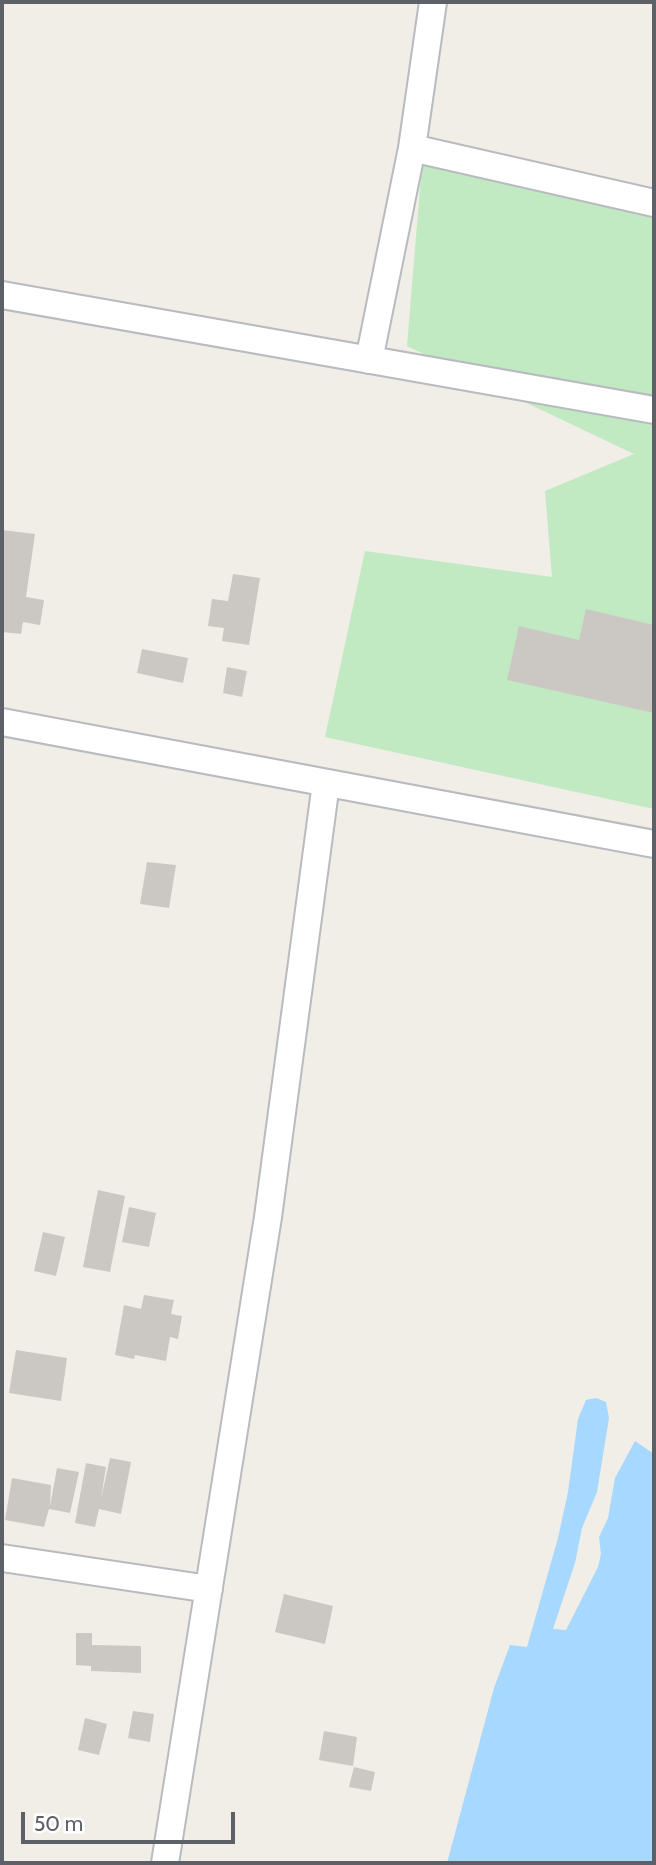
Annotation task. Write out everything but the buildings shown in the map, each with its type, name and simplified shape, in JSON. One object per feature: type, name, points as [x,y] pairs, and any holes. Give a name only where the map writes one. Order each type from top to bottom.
[{"type":"street","points":[[369,360],[412,148],[433,2]]},
{"type":"street","points":[[412,148],[654,203]]},
{"type":"street","points":[[2,295],[654,410]]},
{"type":"street","points":[[2,722],[654,844]]},
{"type":"street","points":[[166,1863],[268,1217],[326,782]]},
{"type":"street","points":[[2,1558],[209,1589]]},
{"type":"green space","points":[[422,164],[654,214],[654,809],[325,737],[365,551],[552,577],[545,491],[634,454],[407,346]]},
{"type":"water","points":[[596,1398],[606,1402],[609,1418],[597,1492],[582,1528],[575,1563],[553,1629],[566,1630],[598,1567],[601,1554],[599,1537],[608,1518],[615,1478],[635,1441],[654,1454],[654,1863],[447,1863],[494,1688],[510,1645],[527,1647],[558,1538],[568,1492],[578,1419],[586,1400]]}]
